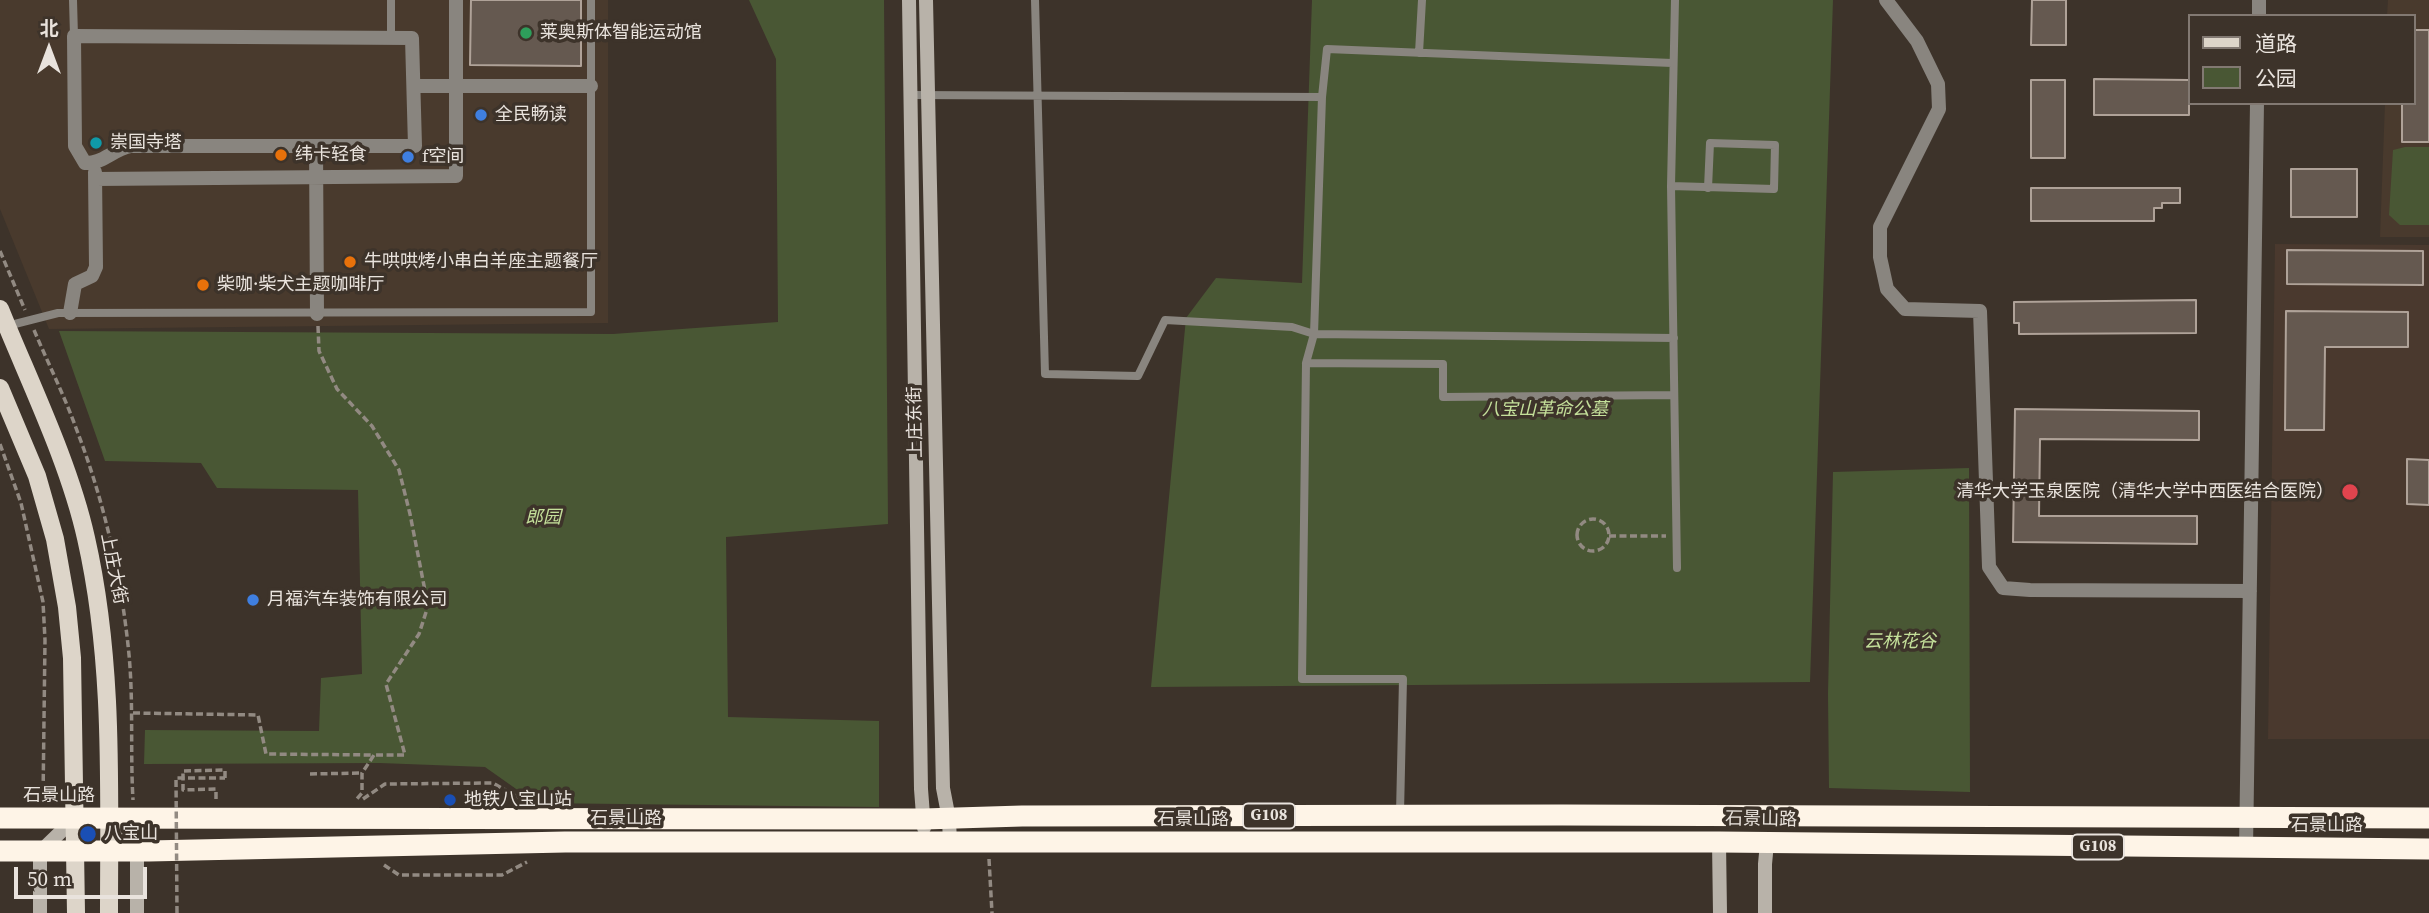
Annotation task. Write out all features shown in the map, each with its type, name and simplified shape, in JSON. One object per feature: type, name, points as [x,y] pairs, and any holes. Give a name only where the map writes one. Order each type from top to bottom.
[{"type":"highway","name":"石景山路","points":[[0,818],[2429,818]]},
{"type":"highway","name":"石景山路","points":[[0,851],[109,852],[551,842],[1719,842],[2429,849]]},
{"type":"main road","name":"上庄东街","points":[[909,0],[924,843]]},
{"type":"main road","name":"上庄东街","points":[[926,0],[943,788],[950,843]]},
{"type":"main road","name":"上庄大街","points":[[0,309],[65,470],[86,535],[99,602],[106,658],[110,818],[109,913]]},
{"type":"main road","points":[[0,388],[37,477],[55,539],[67,607],[72,658],[76,913]]},
{"type":"main road","points":[[40,913],[40,852],[75,818]]},
{"type":"main road","points":[[110,818],[137,851],[137,913]]},
{"type":"main road","points":[[1719,842],[1720,913]]},
{"type":"main road","points":[[1765,913],[1768,843]]},
{"type":"street","points":[[95,179],[456,176],[456,0]]},
{"type":"street","points":[[1886,0],[1917,41],[1938,84],[1939,109],[1881,227],[1880,257],[1887,289],[1905,309],[1980,311],[1989,567],[2003,588],[2249,591]]},
{"type":"street","points":[[74,36],[391,39],[412,38],[415,146],[131,146],[117,149],[95,164],[85,163],[75,146],[74,36]]},
{"type":"street","points":[[414,86],[591,86]]},
{"type":"street","points":[[2246,849],[2257,105]]},
{"type":"street","points":[[316,146],[317,314]]},
{"type":"street","points":[[70,313],[75,285],[92,276],[96,267],[95,164]]},
{"type":"lane","points":[[73,0],[74,36]]},
{"type":"lane","points":[[391,0],[391,39]]},
{"type":"lane","points":[[7,326],[58,313],[591,312],[591,0]]},
{"type":"lane","points":[[1035,0],[1045,374],[1138,376],[1166,320],[1292,327],[1314,334],[1674,338]]},
{"type":"lane","points":[[1419,53],[1422,0]]},
{"type":"lane","points":[[1675,0],[1671,186],[1677,568]]},
{"type":"lane","points":[[1399,816],[1403,679],[1302,679],[1306,363],[1314,334],[1322,97],[1327,49],[1672,63]]},
{"type":"lane","points":[[911,94],[1322,97]]},
{"type":"lane","points":[[1671,186],[1708,188],[1774,189],[1775,145],[1710,143],[1708,188]]},
{"type":"lane","points":[[1306,363],[1443,365],[1443,397],[1674,395]]},
{"type":"path","points":[[133,713],[258,715],[266,754],[405,755],[386,684],[419,634],[428,606],[410,514],[399,470],[372,426],[337,389],[319,351],[317,314]]},
{"type":"path","points":[[0,444],[21,503],[43,602],[44,797],[41,818]]},
{"type":"path","points":[[1595,519],[1604,524],[1609,536],[1602,548],[1592,551],[1582,548],[1576,534],[1585,521],[1595,519]]},
{"type":"path","points":[[1609,536],[1676,536]]},
{"type":"path","points":[[310,774],[362,773],[374,755]]},
{"type":"path","points":[[177,913],[176,778],[188,778],[201,778],[225,778],[225,771],[183,771],[183,780],[183,790],[216,789]]},
{"type":"path","points":[[341,819],[366,796],[385,784],[493,783],[549,818]]},
{"type":"path","points":[[989,843],[992,913]]},
{"type":"path","points":[[352,845],[399,875],[502,875],[533,859]]},
{"type":"shaded area","points":[[0,0],[608,0],[608,323],[49,329],[0,209]]},
{"type":"shaded area","points":[[2388,0],[2429,0],[2429,237],[2380,237],[2385,105],[2415,105],[2415,14],[2387,14]]},
{"type":"shaded area","name":"清华大学玉泉医院（清华大学中西医结合医院）","points":[[2275,244],[2429,245],[2429,739],[2268,739]]},
{"type":"green space","name":"郎园","points":[[749,0],[884,0],[888,524],[726,537],[728,717],[879,721],[879,807],[536,803],[485,767],[380,763],[144,764],[145,730],[319,731],[321,678],[362,674],[358,490],[217,488],[201,463],[105,461],[59,331],[613,334],[778,322],[776,59]]},
{"type":"green space","name":"八宝山革命公墓","points":[[1312,0],[1833,0],[1810,682],[1151,687],[1186,318],[1216,278],[1302,283]]},
{"type":"green space","points":[[2429,147],[2429,225],[2400,225],[2389,215],[2393,150]]},
{"type":"green space","name":"云林花谷","points":[[1969,468],[1970,792],[1829,788],[1828,694],[1833,472]]},
{"type":"building","name":"莱奥斯体智能运动馆","points":[[471,0],[581,0],[581,66],[470,65]]},
{"type":"building","points":[[2032,0],[2066,0],[2066,45],[2031,45]]},
{"type":"building","points":[[2415,30],[2429,30],[2429,142],[2402,142],[2402,105],[2415,105]]},
{"type":"building","points":[[2094,79],[2188,80],[2189,115],[2094,115]]},
{"type":"building","points":[[2031,80],[2065,80],[2065,158],[2031,158]]},
{"type":"building","points":[[2291,169],[2357,169],[2357,217],[2291,217]]},
{"type":"building","points":[[2031,188],[2180,188],[2180,203],[2162,203],[2162,208],[2154,208],[2154,221],[2031,221]]},
{"type":"building","points":[[2287,250],[2423,251],[2423,285],[2287,284]]},
{"type":"building","points":[[2196,300],[2196,333],[2019,334],[2019,323],[2014,323],[2014,302]]},
{"type":"building","points":[[2286,311],[2408,312],[2408,347],[2325,347],[2324,430],[2285,430]]},
{"type":"building","points":[[2015,409],[2199,411],[2199,440],[2040,439],[2039,516],[2197,516],[2197,544],[2013,542]]},
{"type":"building","points":[[2407,459],[2429,460],[2429,505],[2407,504]]},
{"type":"place","name":"莱奥斯体智能运动馆","points":[[526,33]]},
{"type":"place","name":"全民畅读","points":[[481,115]]},
{"type":"place","name":"崇国寺塔","points":[[96,143]]},
{"type":"place","name":"纬卡轻食","points":[[281,155]]},
{"type":"place","name":"f空间","points":[[408,157]]},
{"type":"place","name":"牛哄哄烤小串白羊座主题餐厅","points":[[350,262]]},
{"type":"place","name":"柴咖·柴犬主题咖啡厅","points":[[203,285]]},
{"type":"place","name":"清华大学玉泉医院（清华大学中西医结合医院）","points":[[2350,492]]},
{"type":"place","name":"月福汽车装饰有限公司","points":[[253,600]]},
{"type":"place","name":"地铁八宝山站","points":[[450,800]]},
{"type":"place","name":"八宝山","points":[[88,834]]}]
